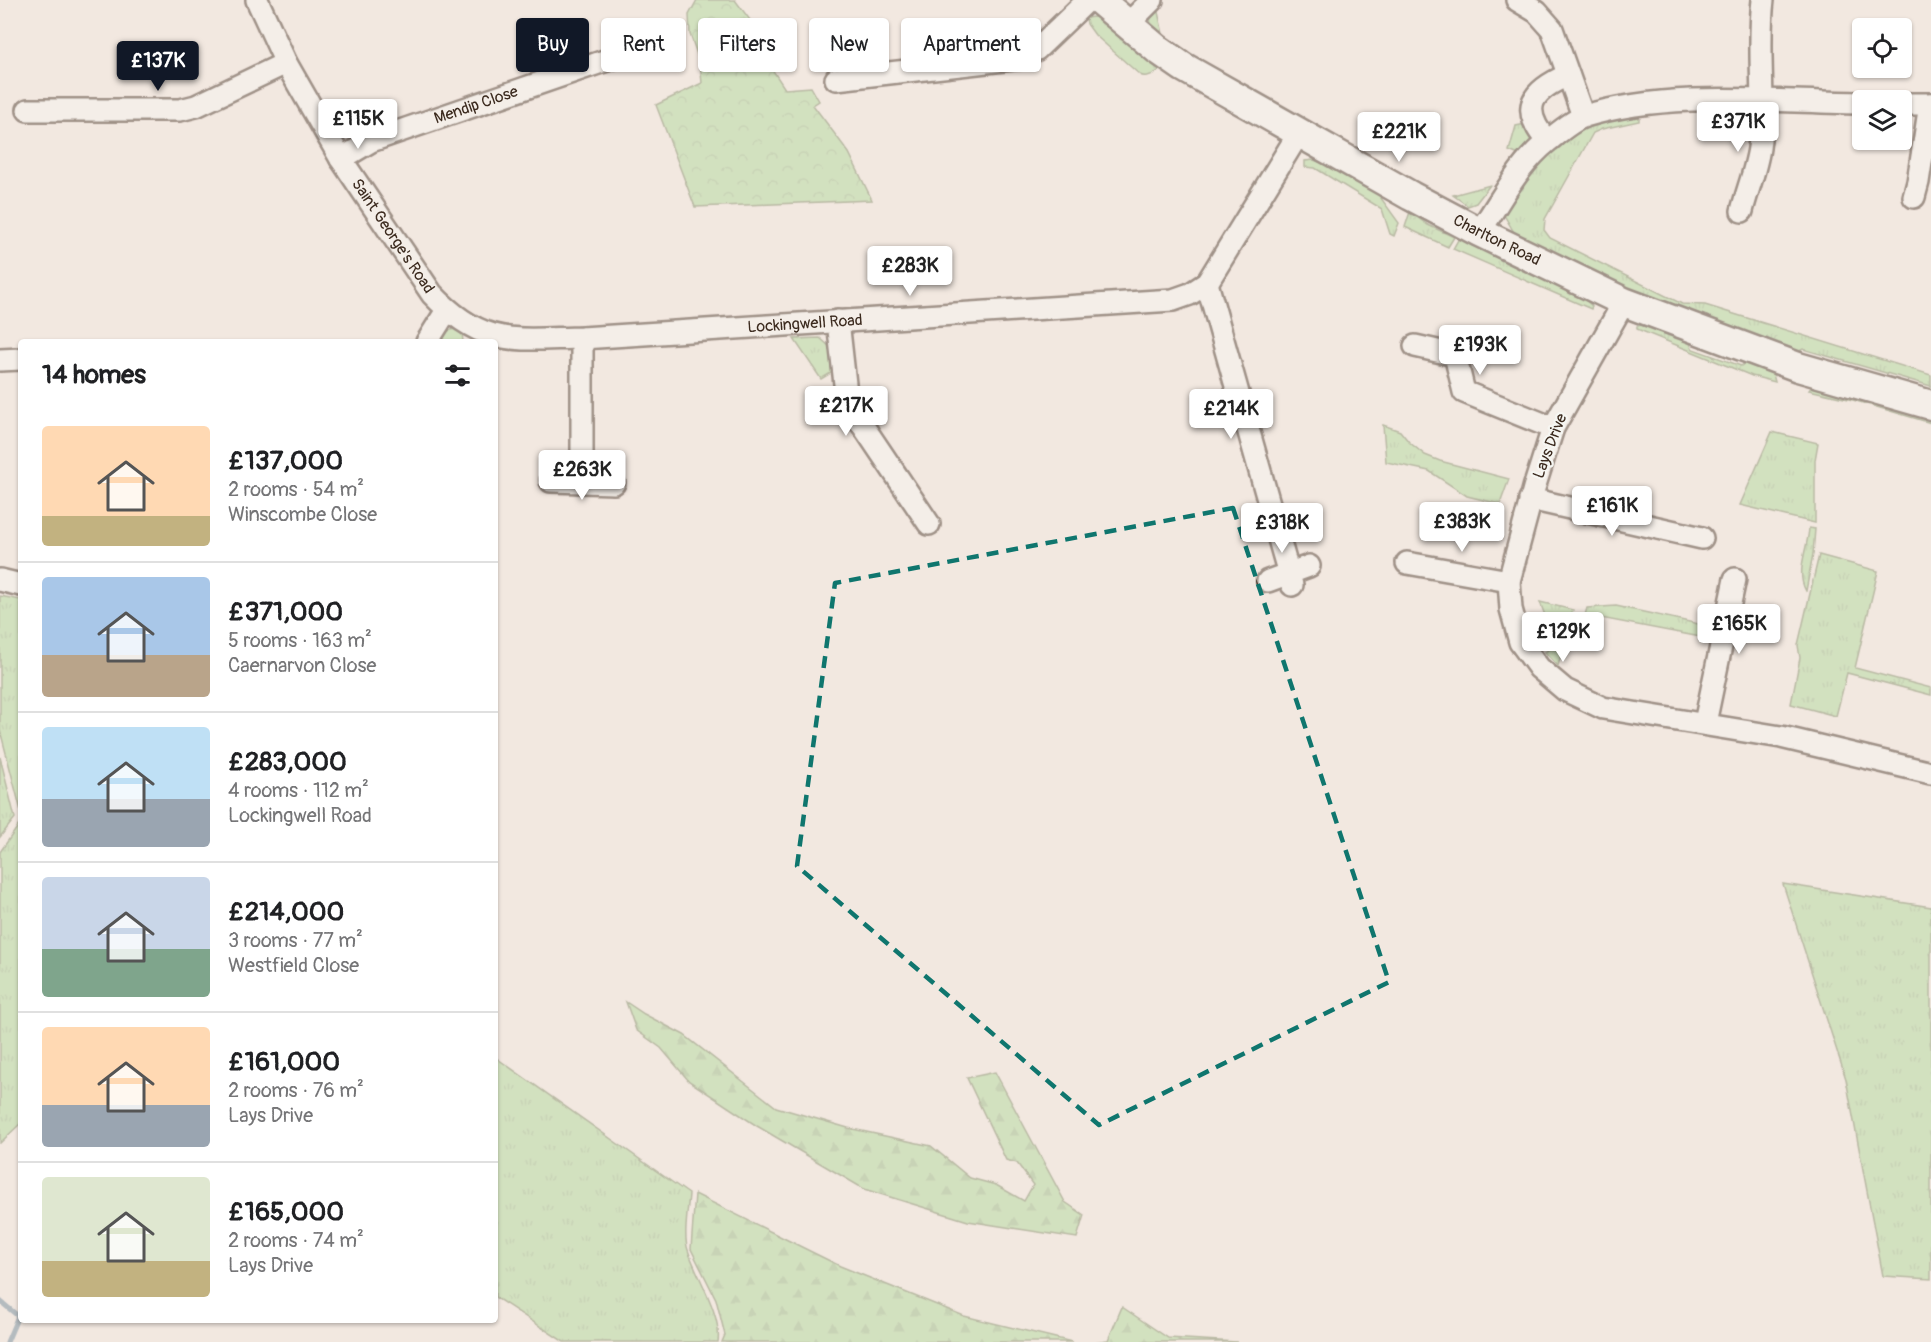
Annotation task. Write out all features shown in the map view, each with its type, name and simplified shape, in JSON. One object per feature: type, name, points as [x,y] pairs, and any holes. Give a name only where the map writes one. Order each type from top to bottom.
[{"type":"street","name":"Saint George's Road","points":[[257,0],[286,63],[341,159],[432,294],[447,310]]},
{"type":"street","points":[[836,79],[1022,58],[1037,49],[1088,0]]},
{"type":"street","name":"Charlton Road","points":[[1099,0],[1156,49],[1183,67],[1479,232],[1624,302],[1798,367],[1931,405]]},
{"type":"street","points":[[1128,24],[1152,0]]},
{"type":"street","points":[[1517,0],[1537,12],[1552,29],[1583,116]]},
{"type":"street","points":[[1742,211],[1759,150],[1762,100],[1760,41],[1763,0]]},
{"type":"street","name":"Mendip Close","points":[[341,159],[371,141],[601,62]]},
{"type":"street","points":[[28,110],[180,110],[196,106],[286,63]]},
{"type":"street","points":[[1547,141],[1534,122],[1532,103],[1538,91],[1568,75]]},
{"type":"street","points":[[1479,232],[1511,182],[1534,153],[1583,116],[1647,104],[1762,100],[1852,103]]},
{"type":"street","points":[[1912,104],[1931,104],[1921,188]]},
{"type":"street","name":"Lockingwell Road","points":[[447,310],[468,326],[504,339],[582,338],[1173,300],[1190,294],[1207,283],[1299,133]]},
{"type":"street","points":[[1207,283],[1290,579]]},
{"type":"street","name":"Lays Drive","points":[[1624,302],[1553,428],[1530,499],[1509,581],[1511,609],[1520,642],[1539,668],[1564,690],[1603,708],[1781,737],[1931,773]]},
{"type":"street","points":[[430,339],[447,310]]},
{"type":"street","points":[[838,321],[847,402],[929,524]]},
{"type":"street","points":[[582,338],[582,482]]},
{"type":"street","points":[[1415,346],[1455,355],[1464,392],[1553,428]]},
{"type":"street","points":[[0,360],[18,359]]},
{"type":"street","points":[[551,481],[614,483]]},
{"type":"street","points":[[1530,499],[1702,538]]},
{"type":"street","points":[[1407,563],[1509,581]]},
{"type":"street","points":[[1268,581],[1290,579],[1310,566]]},
{"type":"street","points":[[1705,723],[1719,615],[1735,579]]},
{"type":"street","points":[[0,580],[18,584]]},
{"type":"highlighted area","points":[[1233,508],[1389,982],[1099,1125],[797,866],[835,583]]},
{"type":"green space","points":[[697,0],[735,0],[748,18],[698,18],[698,57],[690,34],[689,15]]},
{"type":"green space","points":[[1155,8],[1164,38],[1187,51],[1180,54],[1152,29],[1151,16]]},
{"type":"green space","points":[[1086,18],[1101,18],[1163,67],[1149,76],[1140,75],[1095,35],[1087,24]]},
{"type":"green space","points":[[701,72],[774,72],[785,89],[811,87],[819,101],[813,105],[849,153],[872,200],[695,207],[656,105],[702,83]]},
{"type":"green space","points":[[1639,116],[1639,121],[1593,133],[1545,219],[1544,230],[1550,238],[1682,304],[1705,305],[1931,375],[1931,386],[1803,349],[1796,353],[1673,313],[1519,241],[1504,215],[1518,191],[1538,166],[1562,143],[1585,128]]},
{"type":"green space","points":[[1525,124],[1535,139],[1519,155],[1509,151],[1516,126]]},
{"type":"green space","points":[[1314,160],[1378,194],[1399,223],[1394,236],[1390,234],[1382,209],[1315,168],[1305,167],[1305,161]]},
{"type":"green space","points":[[1490,185],[1476,203],[1468,206],[1453,195]]},
{"type":"green space","points":[[1410,212],[1428,225],[1454,237],[1448,247],[1405,227]]},
{"type":"green space","points":[[1466,238],[1581,296],[1592,306],[1591,309],[1453,249],[1458,240]]},
{"type":"green space","points":[[1647,324],[1689,342],[1693,349],[1741,366],[1748,361],[1772,370],[1775,382],[1752,376],[1637,329],[1637,326]]},
{"type":"green space","points":[[455,329],[462,332],[463,339],[436,339],[444,332]]},
{"type":"green space","points":[[820,338],[830,347],[836,370],[821,379],[794,339]]},
{"type":"green space","points":[[1814,384],[1931,414],[1931,423],[1853,400],[1809,390]]},
{"type":"green space","points":[[1383,425],[1400,431],[1425,455],[1509,479],[1500,504],[1467,496],[1429,471],[1386,462]]},
{"type":"green space","points":[[1772,432],[1818,443],[1815,460],[1815,523],[1740,505]]},
{"type":"green space","points":[[1809,528],[1815,529],[1806,591],[1802,568]]},
{"type":"green space","points":[[1819,555],[1878,571],[1855,668],[1931,688],[1931,695],[1847,673],[1836,716],[1791,704],[1800,658],[1798,645]]},
{"type":"green space","points":[[0,596],[18,599],[18,799],[0,730]]},
{"type":"green space","points":[[1540,602],[1573,610],[1558,666],[1545,652],[1556,645]]},
{"type":"green space","points":[[1616,606],[1703,625],[1708,628],[1711,639],[1585,615],[1587,608]]},
{"type":"green space","points":[[0,757],[15,818],[0,837]]},
{"type":"green space","points":[[18,826],[18,1126],[0,1143],[0,852]]},
{"type":"green space","points":[[1783,884],[1931,907],[1931,1279],[1883,1276],[1846,1079]]},
{"type":"green space","points":[[626,1002],[684,1035],[776,1107],[848,1128],[931,1146],[970,1178],[996,1185],[1024,1201],[1033,1185],[1017,1163],[1006,1160],[967,1078],[995,1072],[1065,1202],[1084,1215],[1077,1238],[968,1221],[864,1189],[757,1126],[689,1081],[661,1048],[636,1030]]},
{"type":"green space","points":[[498,1059],[689,1194],[687,1244],[716,1320],[718,1342],[564,1342],[498,1299]]},
{"type":"green space","points":[[695,1194],[840,1266],[964,1316],[1072,1342],[722,1342],[725,1335],[716,1299],[691,1249]]},
{"type":"green space","points":[[1122,1307],[1168,1338],[1237,1342],[1094,1342],[1108,1340]]},
{"type":"waterway","points":[[0,1301],[18,1316],[7,1342]]}]
